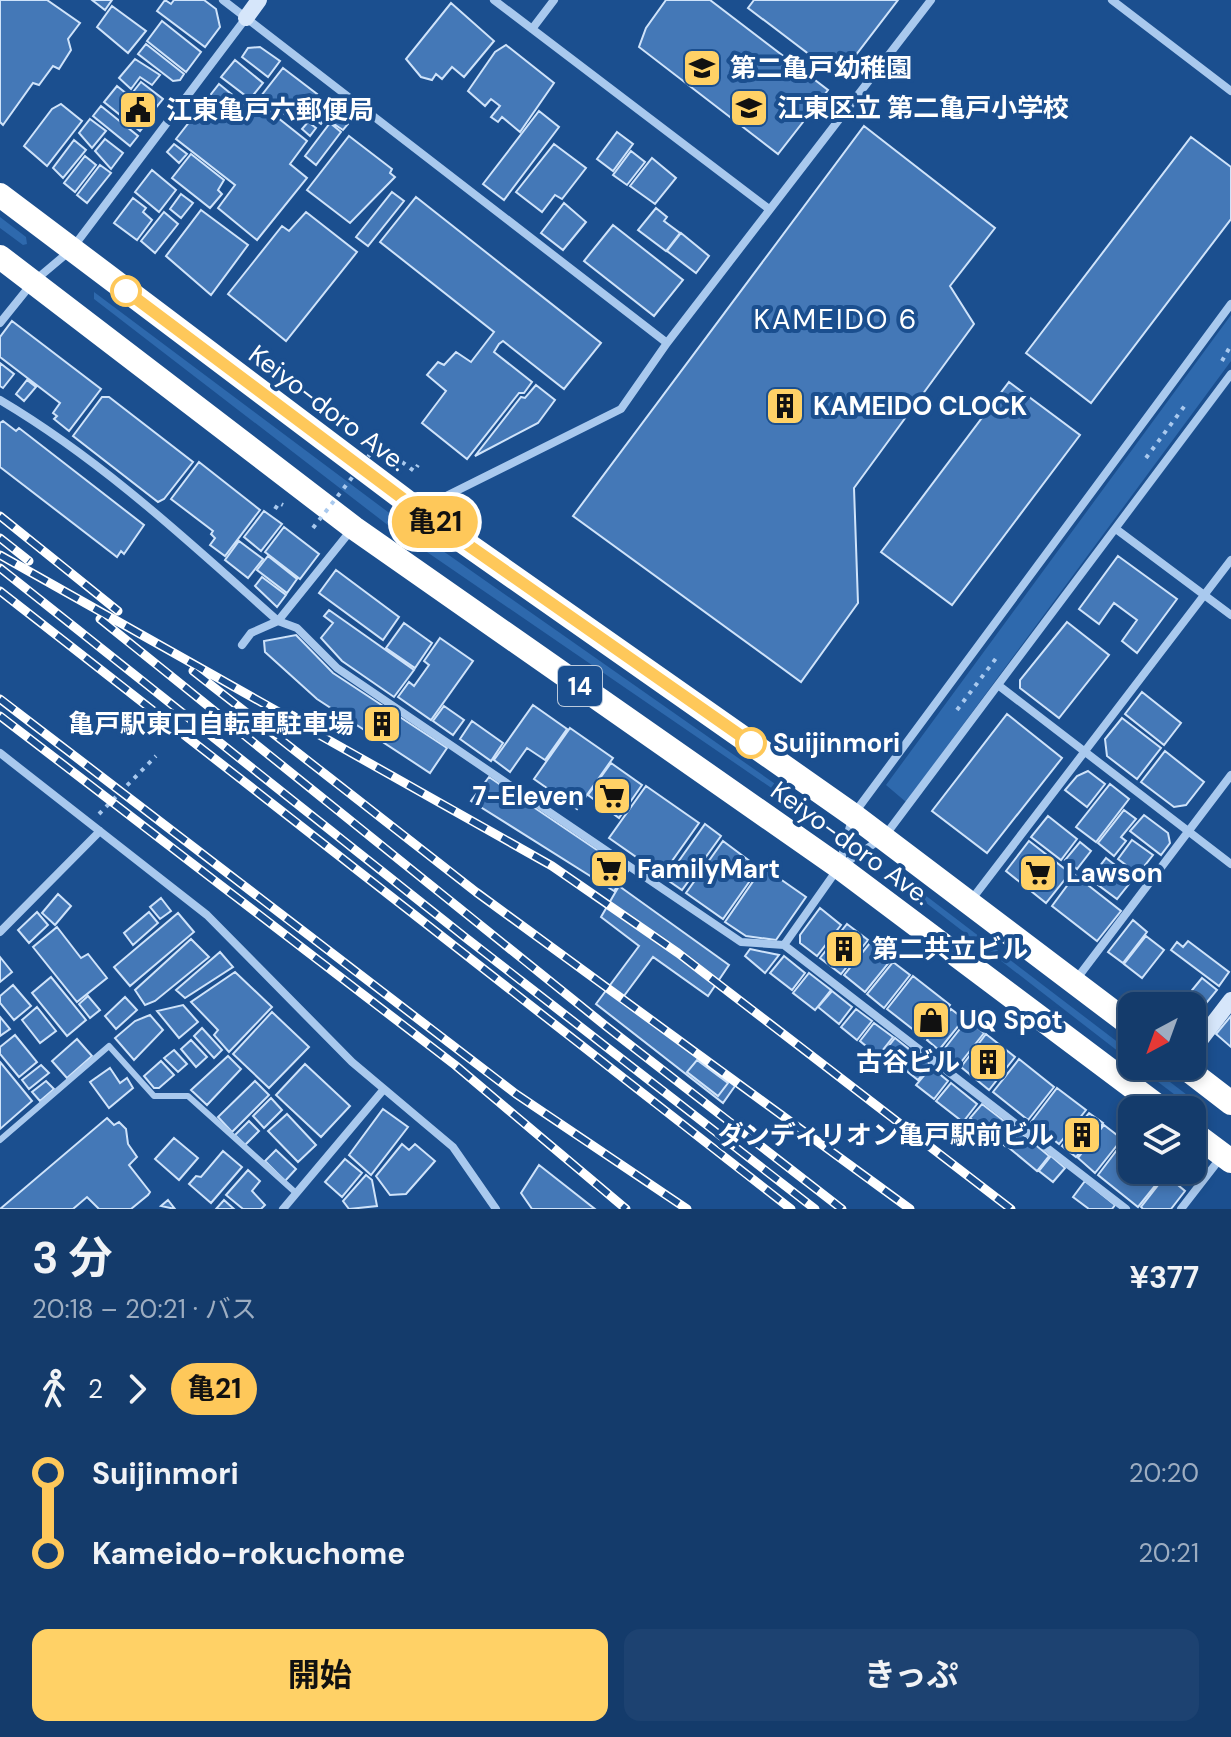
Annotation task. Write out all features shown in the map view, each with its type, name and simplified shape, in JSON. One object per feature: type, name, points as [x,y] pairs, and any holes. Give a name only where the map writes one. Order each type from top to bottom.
[{"type":"highway","name":"Keiyo-doro Ave.","points":[[0,195],[418,510],[884,837],[1118,1015]]},
{"type":"highway","name":"Keiyo-doro Ave.","points":[[0,257],[354,528],[839,867],[1144,1096]]},
{"type":"highway","points":[[1201,1080],[1231,1103]]},
{"type":"highway","points":[[1206,1142],[1227,1158]]},
{"type":"street","points":[[223,0],[667,343]]},
{"type":"street","points":[[0,323],[33,282],[71,250],[259,0]]},
{"type":"street","points":[[494,0],[769,209]]},
{"type":"street","points":[[532,29],[554,0]]},
{"type":"street","points":[[418,510],[621,409],[667,343],[931,0]]},
{"type":"street","points":[[1112,0],[1231,91]]},
{"type":"street","points":[[784,945],[839,867],[853,815],[1231,304]]},
{"type":"street","points":[[839,867],[884,837],[1231,374]]},
{"type":"street","points":[[0,400],[40,424],[128,488],[278,621],[297,628],[337,668],[741,942],[784,945],[1126,1209]]},
{"type":"street","points":[[242,645],[251,633],[278,621],[354,528]]},
{"type":"street","points":[[1116,529],[1231,615]]},
{"type":"street","points":[[970,902],[1231,560]]},
{"type":"street","points":[[998,685],[1231,864]]},
{"type":"street","points":[[0,753],[93,819],[100,831],[207,915],[352,1062],[453,1147],[496,1209]]},
{"type":"street","points":[[1074,982],[1231,775]]},
{"type":"street","points":[[0,932],[100,831]]},
{"type":"street","points":[[1206,1033],[1231,1000]]},
{"type":"street","points":[[283,1209],[384,1089]]},
{"type":"street","points":[[1181,1209],[1227,1158]]},
{"type":"lane","points":[[0,1140],[109,1046],[154,1096],[188,1096],[296,1193]]},
{"type":"path","points":[[313,528],[378,444],[414,471],[418,465]]},
{"type":"path","points":[[275,509],[279,503]]},
{"type":"path","points":[[93,819],[156,756]]},
{"type":"shaded area","points":[[0,217],[26,237],[27,244],[23,245],[0,228]]},
{"type":"shaded area","points":[[94,292],[396,518],[821,816],[821,822],[389,526],[94,299]]},
{"type":"shaded area","points":[[1231,315],[1231,361],[906,802],[886,785]]},
{"type":"shaded area","points":[[904,879],[1118,1042],[1118,1051],[903,885]]},
{"type":"shaded area","points":[[1155,1080],[1167,1080],[1188,1096],[1177,1096]]},
{"type":"building","points":[[0,0],[47,0],[80,23],[68,39],[71,50],[59,69],[53,66],[39,85],[33,83],[3,125],[0,122]]},
{"type":"building","points":[[92,0],[112,0],[105,10]]},
{"type":"building","points":[[165,0],[171,4],[174,0],[204,0],[216,9],[220,27],[205,47],[157,11]]},
{"type":"building","points":[[666,0],[710,0],[828,90],[778,154],[639,47],[646,28]]},
{"type":"building","points":[[754,0],[898,0],[839,77],[748,8]]},
{"type":"building","points":[[451,3],[494,41],[464,77],[452,67],[442,79],[436,74],[432,80],[421,77],[406,59]]},
{"type":"building","points":[[112,6],[146,31],[128,53],[97,27]]},
{"type":"building","points":[[162,21],[201,52],[186,72],[147,41]]},
{"type":"building","points":[[146,44],[184,74],[180,80],[173,81],[138,54]]},
{"type":"building","points":[[506,45],[554,83],[520,132],[502,117],[498,122],[491,117],[500,106],[491,99],[485,106],[468,91],[495,52]]},
{"type":"building","points":[[260,47],[280,61],[268,77],[242,57],[248,48]]},
{"type":"building","points":[[135,59],[160,75],[152,85],[140,77],[131,89],[119,78]]},
{"type":"building","points":[[235,60],[263,83],[250,99],[221,77]]},
{"type":"building","points":[[283,68],[317,94],[295,122],[261,96]]},
{"type":"building","points":[[141,82],[163,99],[154,110],[133,92]]},
{"type":"building","points":[[219,84],[250,109],[258,102],[307,141],[290,164],[307,178],[257,240],[218,208],[235,185],[176,139]]},
{"type":"building","points":[[117,86],[153,115],[140,131],[104,102]]},
{"type":"building","points":[[323,99],[334,108],[321,124],[310,116]]},
{"type":"building","points":[[61,104],[82,121],[47,166],[24,146],[52,109]]},
{"type":"building","points":[[101,106],[138,136],[130,146],[93,116]]},
{"type":"building","points":[[539,111],[559,127],[504,200],[483,184]]},
{"type":"building","points":[[336,115],[348,124],[343,130],[331,122]]},
{"type":"building","points":[[90,119],[106,131],[92,148],[79,133]]},
{"type":"building","points":[[308,122],[316,128],[310,136],[302,129]]},
{"type":"building","points":[[330,123],[341,132],[316,165],[305,156]]},
{"type":"building","name":"KAMEIDO CLOCK","points":[[864,126],[995,228],[950,286],[974,324],[854,488],[858,603],[801,682],[573,516]]},
{"type":"building","points":[[617,132],[633,144],[613,171],[597,159]]},
{"type":"building","points":[[349,136],[392,169],[390,173],[395,177],[350,223],[307,190]]},
{"type":"building","points":[[1191,137],[1231,167],[1231,219],[1091,403],[1026,353]]},
{"type":"building","points":[[105,139],[123,153],[111,169],[95,151]]},
{"type":"building","points":[[74,140],[86,150],[63,178],[53,168]]},
{"type":"building","points":[[174,144],[187,154],[179,163],[167,152]]},
{"type":"building","points":[[554,144],[586,168],[562,199],[555,195],[542,212],[516,192]]},
{"type":"building","points":[[631,151],[645,162],[627,185],[613,175]]},
{"type":"building","points":[[191,154],[224,180],[218,190],[222,194],[210,208],[172,178]]},
{"type":"building","points":[[85,156],[96,165],[75,192],[64,183]]},
{"type":"building","points":[[652,158],[676,178],[655,204],[630,186]]},
{"type":"building","points":[[100,165],[111,173],[87,203],[77,195]]},
{"type":"building","points":[[152,170],[176,190],[159,212],[135,192]]},
{"type":"building","points":[[392,192],[404,201],[368,246],[356,237]]},
{"type":"building","points":[[181,194],[193,203],[181,218],[170,209]]},
{"type":"building","points":[[416,197],[601,343],[564,389],[503,341],[499,344],[494,352],[532,382],[524,393],[519,393],[467,459],[422,423],[446,391],[427,375],[438,362],[444,365],[456,352],[471,362],[494,332],[380,242]]},
{"type":"building","points":[[133,198],[146,208],[143,212],[152,220],[137,240],[114,223]]},
{"type":"building","points":[[564,203],[586,222],[563,250],[541,233]]},
{"type":"building","points":[[656,208],[667,217],[664,221],[680,233],[666,251],[638,230]]},
{"type":"building","points":[[201,210],[248,245],[211,295],[166,256]]},
{"type":"building","points":[[164,212],[178,224],[155,253],[141,241]]},
{"type":"building","points":[[306,212],[357,252],[286,341],[228,294],[282,226],[289,231]]},
{"type":"building","points":[[613,225],[683,280],[654,316],[584,261]]},
{"type":"building","points":[[681,233],[709,256],[696,273],[667,251]]},
{"type":"building","points":[[12,321],[101,389],[69,431],[54,419],[57,416],[53,413],[60,403],[0,357],[0,337]]},
{"type":"building","points":[[0,363],[14,374],[3,388],[0,386]]},
{"type":"building","points":[[27,380],[36,387],[24,401],[16,394]]},
{"type":"building","points":[[1009,382],[1080,435],[952,605],[881,552]]},
{"type":"building","points":[[536,385],[555,400],[538,423],[475,456],[521,397],[525,398]]},
{"type":"building","points":[[102,397],[109,397],[193,462],[164,499],[158,502],[73,436]]},
{"type":"building","points":[[3,421],[16,431],[19,428],[144,525],[124,554],[121,551],[117,557],[0,467],[0,423]]},
{"type":"building","points":[[199,462],[260,510],[225,556],[210,545],[215,538],[211,534],[213,531],[171,499]]},
{"type":"building","points":[[264,511],[282,524],[261,551],[244,537]]},
{"type":"building","points":[[284,527],[319,554],[300,579],[265,552]]},
{"type":"building","points":[[239,541],[263,559],[248,578],[225,560]]},
{"type":"building","points":[[268,556],[297,579],[287,593],[257,570]]},
{"type":"building","points":[[1118,556],[1177,599],[1137,653],[1122,641],[1137,620],[1114,603],[1099,624],[1079,609]]},
{"type":"building","points":[[336,570],[399,617],[383,640],[319,593]]},
{"type":"building","points":[[262,577],[286,595],[277,607],[255,586]]},
{"type":"building","points":[[329,610],[414,670],[394,697],[342,661],[321,638],[333,623],[324,616]]},
{"type":"building","points":[[1067,622],[1109,655],[1059,718],[1020,688],[1020,680]]},
{"type":"building","points":[[404,623],[432,643],[415,668],[386,648]]},
{"type":"building","name":"亀戸駅東口自転車駐車場","points":[[296,635],[333,673],[447,748],[430,773],[317,699],[265,652],[264,641]]},
{"type":"building","points":[[440,638],[473,661],[431,720],[398,697],[409,682],[414,686],[429,665],[424,661]]},
{"type":"building","points":[[1142,692],[1181,723],[1164,745],[1125,714]]},
{"type":"building","points":[[533,705],[567,729],[545,760],[527,748],[510,772],[494,760]]},
{"type":"building","points":[[444,706],[464,720],[453,735],[433,721]]},
{"type":"building","points":[[1007,714],[1062,758],[987,853],[932,811]]},
{"type":"building","points":[[1122,718],[1161,748],[1137,779],[1107,756],[1105,739]]},
{"type":"building","points":[[472,721],[503,743],[491,761],[460,739]]},
{"type":"building","points":[[570,728],[613,758],[577,809],[534,779]]},
{"type":"building","points":[[1165,751],[1204,782],[1186,805],[1174,807],[1141,782]]},
{"type":"building","points":[[611,763],[642,785],[619,818],[588,795]]},
{"type":"building","points":[[1088,771],[1105,784],[1087,807],[1065,790],[1077,776]]},
{"type":"building","points":[[489,777],[628,871],[614,891],[471,801]]},
{"type":"building","points":[[1110,784],[1129,799],[1096,842],[1076,827]]},
{"type":"building","points":[[646,786],[699,823],[662,875],[609,838]]},
{"type":"building","points":[[1124,810],[1136,819],[1121,837],[1126,841],[1114,856],[1098,843]]},
{"type":"building","points":[[1144,815],[1168,833],[1170,843],[1161,855],[1130,831]]},
{"type":"building","points":[[1048,816],[1077,839],[1061,860],[1031,837]]},
{"type":"building","points":[[705,824],[721,836],[682,890],[666,879]]},
{"type":"building","points":[[1132,840],[1153,855],[1138,874],[1118,859]]},
{"type":"building","points":[[723,841],[759,868],[723,919],[686,893]]},
{"type":"building","points":[[1029,841],[1070,873],[1046,903],[1006,871]]},
{"type":"building","points":[[1080,842],[1091,851],[1077,869],[1065,860]]},
{"type":"building","points":[[1106,858],[1133,879],[1117,899],[1090,879]]},
{"type":"building","points":[[763,867],[806,897],[776,940],[746,936],[725,922]]},
{"type":"building","points":[[1075,875],[1121,911],[1097,941],[1052,906]]},
{"type":"building","points":[[619,886],[729,965],[708,996],[653,957],[621,1000],[735,1086],[723,1103],[596,1004],[639,946],[601,917]]},
{"type":"building","points":[[58,894],[71,906],[55,925],[42,913]]},
{"type":"building","points":[[161,898],[171,911],[160,919],[150,907]]},
{"type":"building","points":[[820,908],[841,925],[817,956],[800,943],[800,935]]},
{"type":"building","points":[[37,912],[48,925],[29,943],[18,930]]},
{"type":"building","points":[[149,912],[158,923],[133,945],[124,933]]},
{"type":"building","points":[[178,913],[194,932],[130,986],[114,967]]},
{"type":"building","points":[[1133,920],[1147,932],[1123,963],[1108,952]]},
{"type":"building","name":"第二共立ビル","points":[[847,924],[868,940],[841,974],[820,958]]},
{"type":"building","points":[[57,927],[81,958],[88,954],[107,978],[77,1002],[33,947]]},
{"type":"building","points":[[1146,936],[1164,950],[1142,978],[1124,964]]},
{"type":"building","points":[[191,939],[209,957],[155,1001],[145,1005],[135,990]]},
{"type":"building","points":[[1188,941],[1229,972],[1219,986],[1171,950],[1177,942],[1183,947]]},
{"type":"building","points":[[870,943],[891,960],[865,992],[844,975]]},
{"type":"building","points":[[750,949],[779,955],[765,973],[745,956]]},
{"type":"building","points":[[220,952],[233,967],[185,998],[176,990]]},
{"type":"building","points":[[784,956],[805,973],[792,990],[770,973]]},
{"type":"building","points":[[0,957],[12,972],[0,982]]},
{"type":"building","points":[[893,962],[910,975],[884,1008],[867,994]]},
{"type":"building","points":[[235,972],[272,1007],[229,1052],[214,1035],[218,1030],[191,1002]]},
{"type":"building","points":[[809,973],[831,990],[815,1010],[793,993]]},
{"type":"building","points":[[913,976],[950,1005],[924,1038],[887,1009]]},
{"type":"building","points":[[51,977],[86,1020],[67,1036],[32,993]]},
{"type":"building","points":[[1202,978],[1217,990],[1206,1003],[1206,992],[1190,992]]},
{"type":"building","points":[[13,985],[31,1006],[14,1020],[0,1003],[0,996]]},
{"type":"building","points":[[832,991],[852,1007],[839,1024],[818,1007]]},
{"type":"building","points":[[88,996],[100,1010],[90,1018],[79,1004]]},
{"type":"building","points":[[125,997],[137,1010],[116,1029],[105,1016]]},
{"type":"building","points":[[183,1005],[198,1022],[179,1038],[157,1011]]},
{"type":"building","points":[[37,1007],[56,1031],[40,1043],[22,1020]]},
{"type":"building","points":[[856,1009],[872,1021],[857,1040],[841,1027]]},
{"type":"building","points":[[951,1009],[964,1019],[939,1050],[927,1040]]},
{"type":"building","points":[[272,1012],[309,1047],[269,1088],[233,1054]]},
{"type":"building","points":[[150,1015],[163,1030],[134,1060],[115,1038],[135,1021]]},
{"type":"building","points":[[1231,1016],[1231,1047],[1216,1034]]},
{"type":"building","points":[[0,1017],[10,1029],[0,1036]]},
{"type":"building","points":[[967,1020],[984,1033],[958,1066],[941,1053]]},
{"type":"building","points":[[874,1023],[893,1037],[878,1056],[860,1041]]},
{"type":"building","points":[[202,1028],[222,1050],[214,1058],[194,1036]]},
{"type":"building","name":"古谷ビル","points":[[986,1034],[1015,1057],[989,1090],[961,1067]]},
{"type":"building","points":[[15,1035],[37,1062],[19,1077],[0,1054],[0,1047]]},
{"type":"building","points":[[895,1038],[914,1053],[899,1072],[880,1057]]},
{"type":"building","points":[[77,1039],[92,1056],[67,1078],[52,1061]]},
{"type":"building","points":[[191,1040],[207,1057],[196,1067],[181,1049]]},
{"type":"building","points":[[174,1050],[187,1064],[178,1072],[164,1058]]},
{"type":"building","points":[[916,1053],[930,1064],[918,1080],[904,1069]]},
{"type":"building","points":[[228,1056],[241,1069],[207,1105],[191,1090]]},
{"type":"building","points":[[1019,1059],[1054,1087],[1028,1120],[993,1092]]},
{"type":"building","points":[[697,1060],[728,1083],[718,1096],[687,1072]]},
{"type":"building","points":[[161,1061],[174,1075],[159,1088],[154,1088],[144,1076]]},
{"type":"building","points":[[0,1062],[32,1101],[0,1129]]},
{"type":"building","points":[[305,1064],[350,1106],[321,1137],[276,1095]]},
{"type":"building","points":[[41,1065],[49,1073],[29,1089],[22,1080]]},
{"type":"building","points":[[931,1067],[948,1081],[934,1099],[916,1085]]},
{"type":"building","points":[[110,1068],[120,1083],[127,1078],[133,1088],[109,1108],[90,1082]]},
{"type":"building","points":[[46,1081],[54,1089],[40,1101],[32,1092]]},
{"type":"building","points":[[255,1081],[269,1095],[232,1132],[218,1117]]},
{"type":"building","points":[[951,1083],[977,1104],[963,1122],[936,1101]]},
{"type":"building","points":[[1057,1088],[1086,1110],[1059,1144],[1031,1122]]},
{"type":"building","points":[[271,1098],[282,1110],[264,1128],[253,1116]]},
{"type":"building","points":[[982,1104],[1017,1131],[1005,1146],[970,1118]]},
{"type":"building","points":[[383,1109],[408,1127],[371,1175],[349,1155]]},
{"type":"building","name":"ダンディリオン亀戸駅前ビル","points":[[1089,1113],[1103,1123],[1076,1157],[1062,1146]]},
{"type":"building","points":[[287,1114],[316,1145],[298,1162],[268,1131]]},
{"type":"building","points":[[107,1118],[114,1125],[119,1122],[126,1129],[128,1144],[137,1157],[129,1165],[150,1192],[148,1195],[131,1209],[99,1209],[87,1197],[73,1209],[0,1209]]},
{"type":"building","points":[[249,1121],[259,1131],[245,1145],[235,1135]]},
{"type":"building","points":[[1104,1125],[1118,1136],[1118,1144],[1095,1173],[1078,1158]]},
{"type":"building","points":[[1020,1132],[1049,1156],[1037,1171],[1008,1147]]},
{"type":"building","points":[[174,1138],[198,1158],[179,1180],[155,1159]]},
{"type":"building","points":[[402,1144],[409,1150],[415,1144],[435,1161],[406,1194],[390,1195],[376,1176]]},
{"type":"building","points":[[1118,1149],[1118,1184],[1157,1184],[1138,1207],[1098,1175]]},
{"type":"building","points":[[276,1150],[296,1169],[285,1181],[265,1161]]},
{"type":"building","points":[[223,1151],[242,1167],[211,1203],[189,1184],[196,1176],[201,1177]]},
{"type":"building","points":[[1051,1156],[1065,1168],[1053,1182],[1039,1171]]},
{"type":"building","points":[[345,1159],[362,1173],[342,1197],[325,1182]]},
{"type":"building","points":[[539,1165],[595,1209],[532,1209],[521,1193]]},
{"type":"building","points":[[248,1170],[260,1181],[252,1191],[265,1205],[261,1209],[243,1209],[226,1195]]},
{"type":"building","points":[[366,1175],[372,1180],[377,1206],[349,1209],[343,1201]]},
{"type":"building","points":[[1085,1181],[1115,1205],[1112,1209],[1089,1209],[1073,1197]]},
{"type":"building","points":[[1159,1184],[1177,1184],[1185,1191],[1171,1209],[1141,1207]]},
{"type":"building","points":[[168,1200],[175,1209],[161,1206]]},
{"type":"building","points":[[224,1200],[234,1209],[216,1209]]},
{"type":"railway","points":[[0,516],[118,611]]},
{"type":"railway","points":[[0,538],[29,561]]},
{"type":"railway","points":[[0,555],[552,866],[678,953],[1011,1209]]},
{"type":"railway","points":[[0,568],[466,938],[815,1209]]},
{"type":"railway","points":[[0,591],[791,1209]]},
{"type":"railway","points":[[100,619],[607,1027],[842,1209]]},
{"type":"railway","points":[[193,671],[476,892],[910,1209]]},
{"type":"railway","points":[[0,699],[516,1094],[687,1209]]},
{"type":"railway","points":[[0,716],[455,1065],[626,1209]]},
{"type":"bus line","name":"亀21","points":[[126,291],[418,510],[751,743]]},
{"type":"place","name":"第二亀戸幼稚園","points":[[702,68]]},
{"type":"place","name":"江東区立 第二亀戸小学校","points":[[749,108]]},
{"type":"place","name":"江東亀戸六郵便局","points":[[138,110]]},
{"type":"place","name":"KAMEIDO CLOCK","points":[[785,406]]},
{"type":"place","name":"亀戸駅東口自転車駐車場","points":[[382,724]]},
{"type":"place","name":"Suijinmori","points":[[751,743]]},
{"type":"place","name":"7-Eleven","points":[[612,796]]},
{"type":"place","name":"FamilyMart","points":[[609,869]]},
{"type":"place","name":"Lawson","points":[[1038,873]]},
{"type":"place","name":"第二共立ビル","points":[[844,949]]},
{"type":"place","name":"UQ Spot","points":[[931,1020]]},
{"type":"place","name":"古谷ビル","points":[[988,1062]]},
{"type":"place","name":"ダンディリオン亀戸駅前ビル","points":[[1082,1135]]},
{"type":"district","name":"KAMEIDO 6","points":[[836,319]]}]
